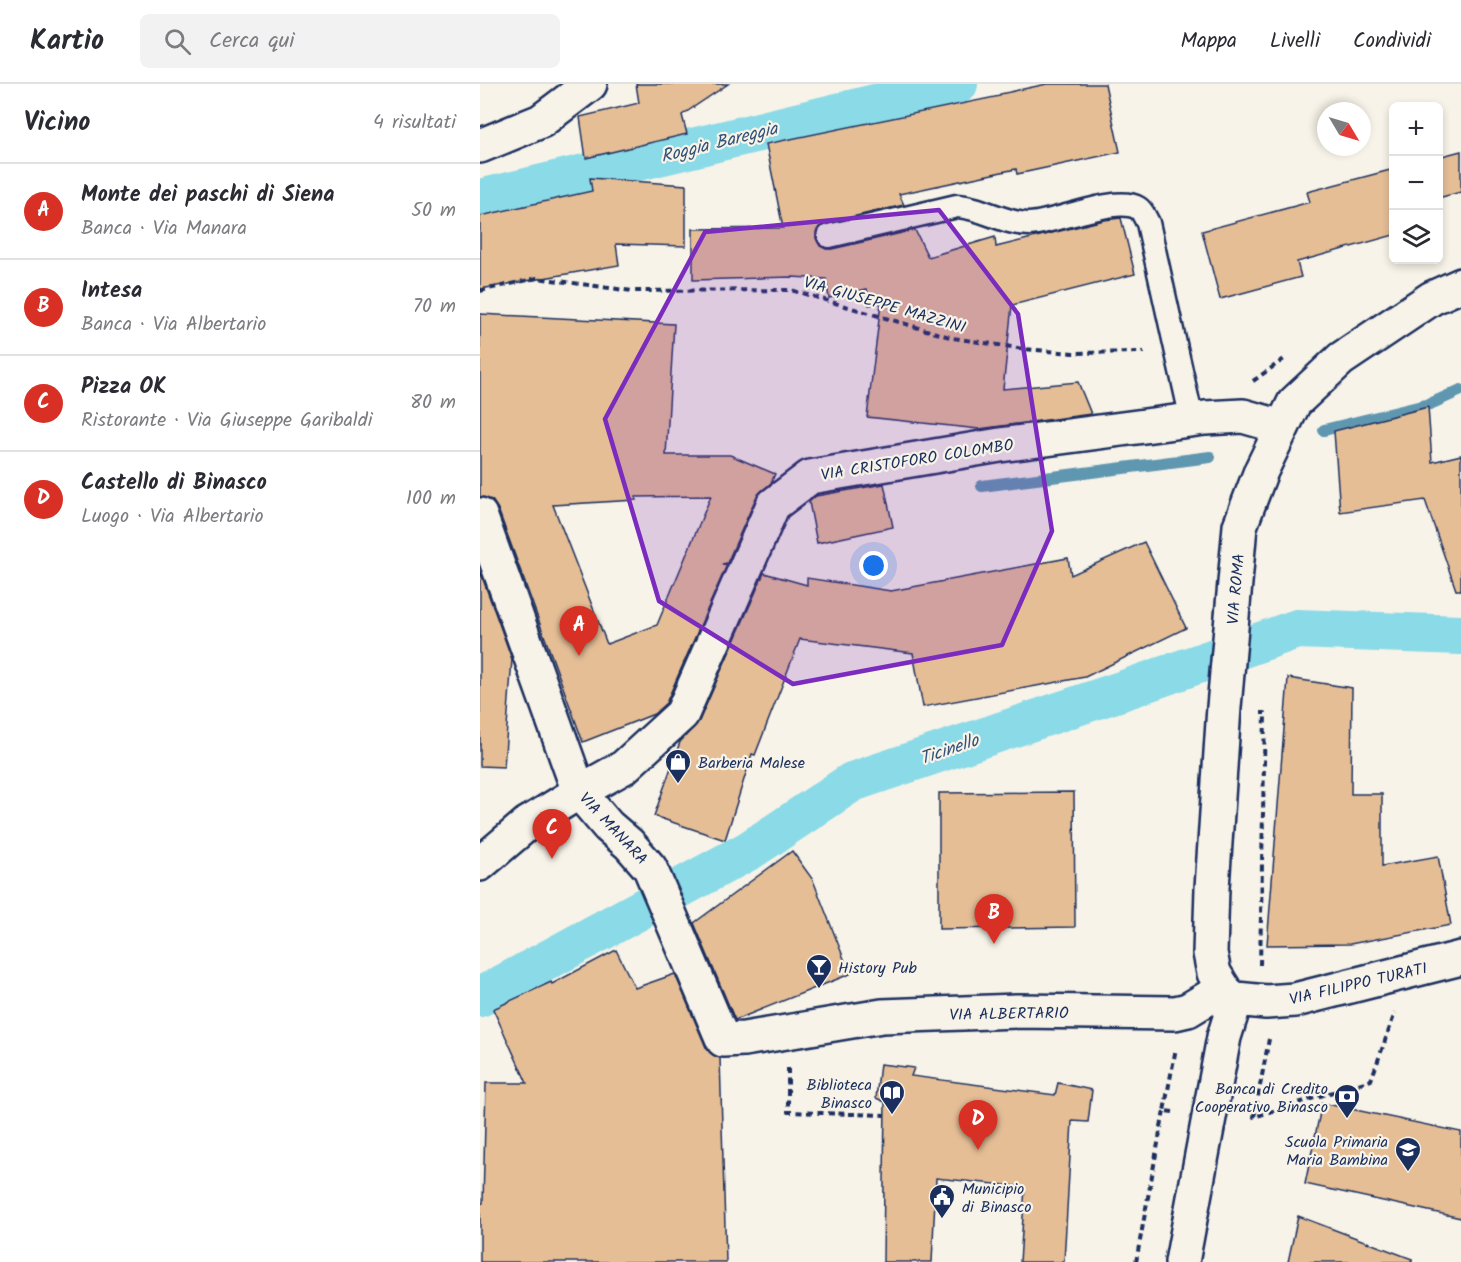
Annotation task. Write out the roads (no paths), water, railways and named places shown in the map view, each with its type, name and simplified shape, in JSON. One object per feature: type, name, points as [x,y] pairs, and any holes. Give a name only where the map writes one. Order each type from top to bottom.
[{"type":"street","points":[[480,146],[542,121],[590,84]]},
{"type":"street","name":"VIA ROMA","points":[[1229,994],[1214,973],[1210,953],[1224,707],[1240,526],[1261,471],[1294,403],[1341,359],[1432,298],[1461,285]]},
{"type":"street","name":"VIA CRISTOFORO COLOMBO","points":[[480,864],[527,824],[624,767],[682,714],[773,506],[810,477],[1011,444],[1192,420],[1243,416],[1282,427]]},
{"type":"street","name":"VIA MANARA","points":[[480,515],[579,792],[608,826],[629,844],[650,868],[723,1040],[744,1039],[789,1045]]},
{"type":"street","name":"VIA FILIPPO TURATI","points":[[1229,994],[1266,1002],[1295,1000],[1461,958]]},
{"type":"street","points":[[1182,1262],[1224,1037],[1229,994]]},
{"type":"street","name":"VIA ALBERTARIO","points":[[789,1045],[882,1016],[1017,1011],[1175,1013],[1229,994]]},
{"type":"lane","points":[[829,236],[957,206],[974,208],[1013,221],[1031,224],[1119,204],[1138,207],[1148,223],[1192,420]]},
{"type":"waterway","name":"Roggia Bareggia","points":[[480,199],[958,84]]},
{"type":"waterway","points":[[1324,430],[1430,404],[1461,390]]},
{"type":"waterway","points":[[982,486],[1210,457]]},
{"type":"waterway","name":"Ticinello","points":[[480,997],[750,850],[852,782],[1297,629],[1461,635]]},
{"type":"place","name":"Monte dei paschi di Siena","points":[[579,656]]},
{"type":"place","name":"Barberia Malese","points":[[678,785]]},
{"type":"place","name":"Pizza OK","points":[[552,859]]},
{"type":"place","name":"Intesa","points":[[994,944]]},
{"type":"place","name":"History Pub","points":[[819,990]]},
{"type":"place","name":"Biblioteca Binasco","points":[[892,1116]]},
{"type":"place","name":"Banca di Credito Cooperativo Binasco","points":[[1347,1120]]},
{"type":"place","name":"Castello di Binasco","points":[[978,1150]]},
{"type":"place","name":"Scuola Primaria Maria Bambina","points":[[1408,1173]]},
{"type":"place","name":"Municipio di Binasco","points":[[942,1220]]}]
